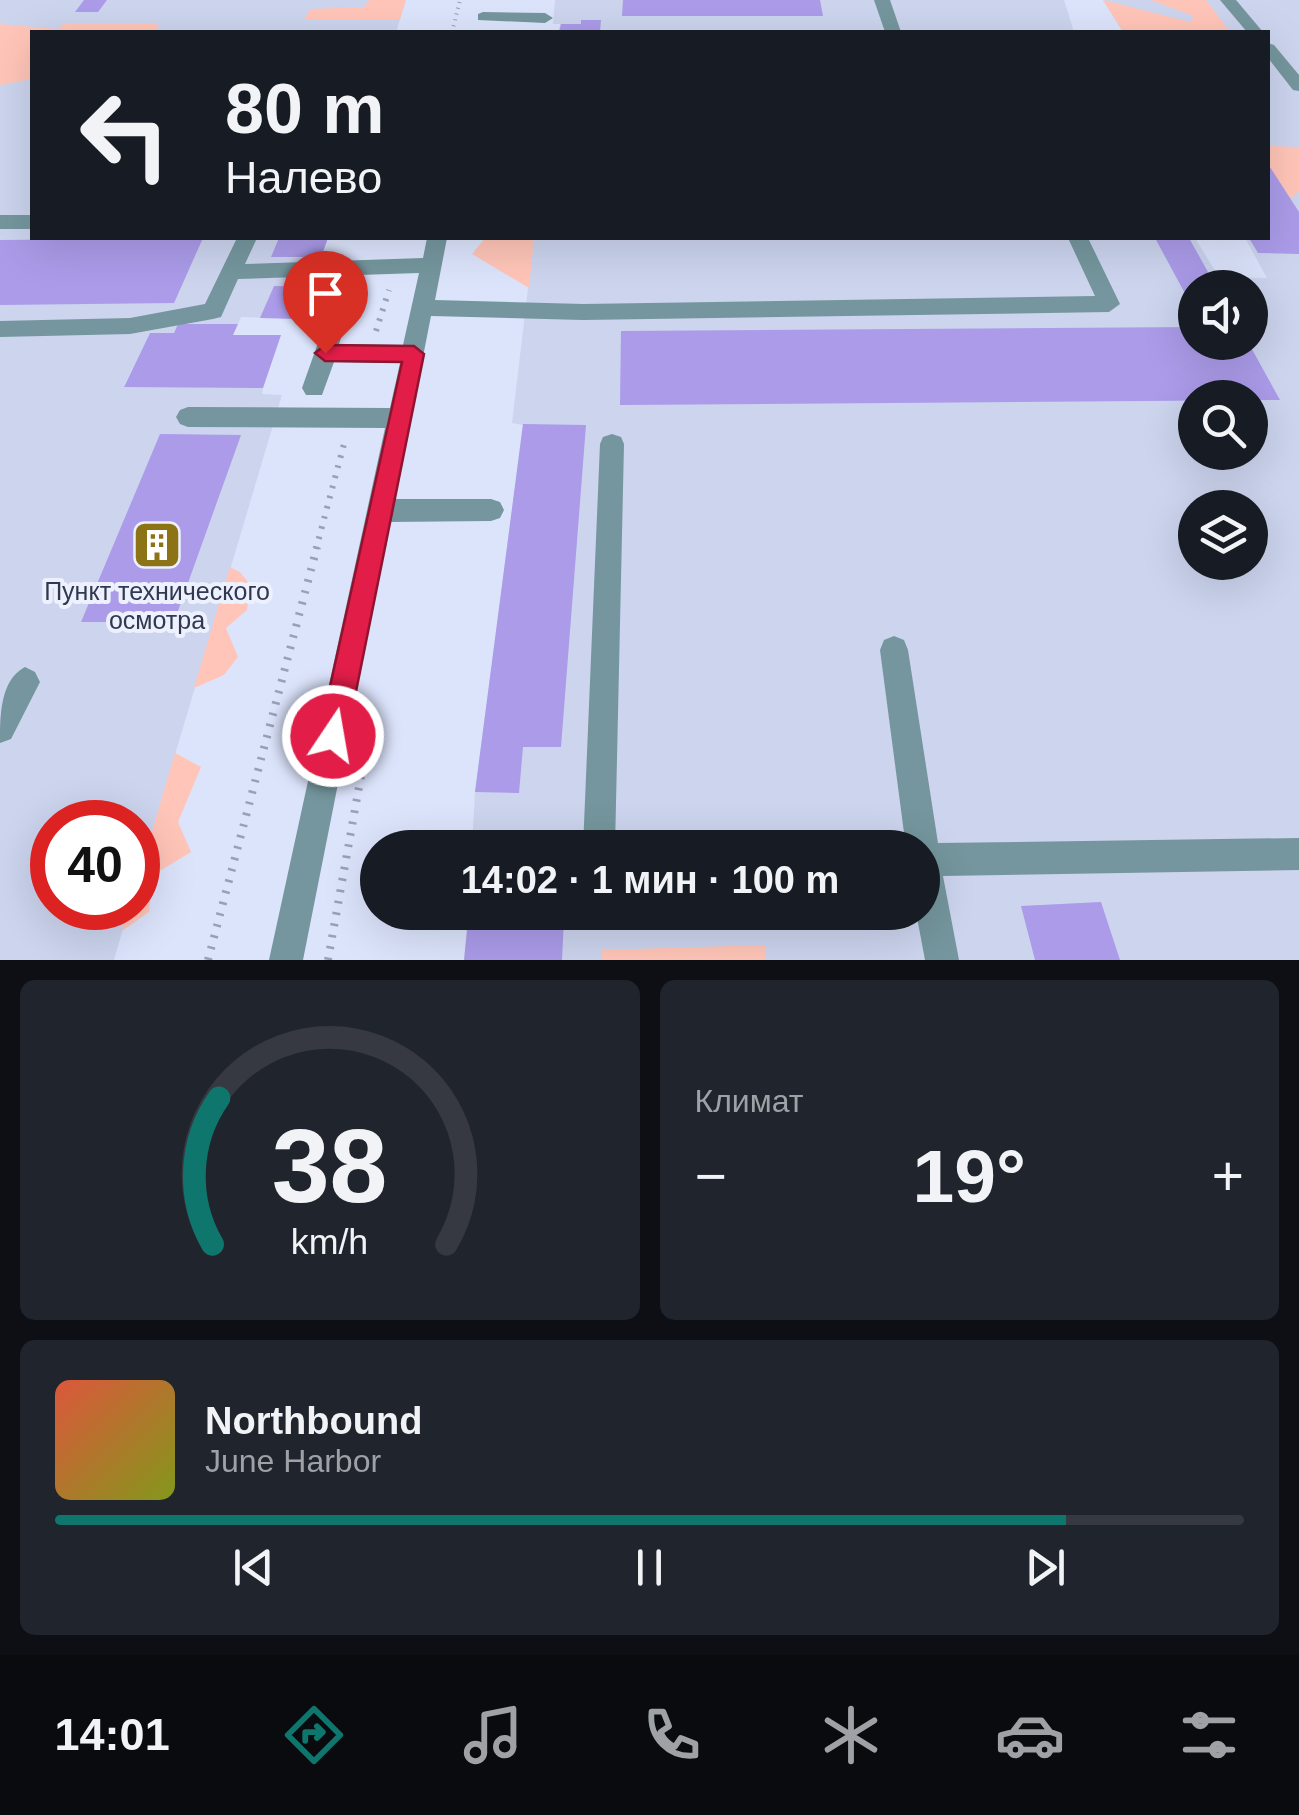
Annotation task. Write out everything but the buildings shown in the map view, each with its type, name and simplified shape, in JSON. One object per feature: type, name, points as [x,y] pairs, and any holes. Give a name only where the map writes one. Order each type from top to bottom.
[{"type":"street","points":[[882,0],[892,30]]},
{"type":"street","points":[[1228,0],[1252,30]]},
{"type":"street","points":[[484,17],[545,18]]},
{"type":"street","points":[[1270,50],[1299,86]]},
{"type":"street","points":[[0,222],[30,222]]},
{"type":"street","points":[[0,329],[130,326],[212,311],[245,240]]},
{"type":"street","points":[[424,308],[583,312],[1108,304],[1079,240]]},
{"type":"street","points":[[230,272],[396,265],[435,251]]},
{"type":"street","points":[[286,960],[435,251]]},
{"type":"street","points":[[314,388],[344,295]]},
{"type":"street","points":[[325,353],[414,354]]},
{"type":"street","points":[[188,416],[400,418]]},
{"type":"street","points":[[600,830],[612,444]]},
{"type":"street","points":[[380,511],[491,510]]},
{"type":"street","points":[[894,650],[919,830]]},
{"type":"street","points":[[0,728],[25,682]]},
{"type":"street","points":[[940,855],[1299,854]]},
{"type":"street","points":[[937,930],[942,960]]},
{"type":"path","points":[[452,30],[460,0]]},
{"type":"path","points":[[370,353],[396,265]]},
{"type":"path","points":[[208,960],[351,417]]},
{"type":"shaded area","points":[[0,0],[406,0],[397,30],[30,30],[30,240],[327,240],[299,319],[241,317],[238,324],[179,324],[174,333],[150,333],[124,386],[263,388],[262,394],[282,395],[160,805],[160,800],[30,800],[30,930],[123,930],[114,960],[0,960]]},
{"type":"shaded area","points":[[369,0],[406,0],[400,19],[304,20],[310,9],[364,7]]},
{"type":"shaded area","points":[[555,0],[1064,0],[1073,30],[559,30],[560,24],[553,24]]},
{"type":"shaded area","points":[[1103,0],[1299,0],[1299,960],[464,960],[467,930],[940,930],[940,830],[473,830],[523,425],[512,423],[534,240],[1196,240],[1215,270],[1178,270],[1178,360],[1268,360],[1268,270],[1263,270],[1246,240],[1270,240],[1270,30],[1122,30]]},
{"type":"shaded area","points":[[1103,0],[1190,22],[1193,16],[1151,0],[1206,0],[1228,30],[1122,30]]},
{"type":"shaded area","points":[[64,23],[157,23],[158,30],[30,30],[30,79],[0,85],[0,24],[58,29]]},
{"type":"shaded area","points":[[1270,146],[1299,147],[1299,191],[1290,199],[1270,169]]},
{"type":"shaded area","points":[[483,240],[534,240],[529,288],[472,254]]},
{"type":"shaded area","points":[[230,567],[240,572],[251,586],[247,610],[226,628],[238,657],[224,675],[194,688]]},
{"type":"shaded area","points":[[175,753],[201,767],[178,822],[191,852],[160,871],[160,804]]},
{"type":"shaded area","points":[[765,945],[766,960],[602,960],[601,950]]},
{"type":"place","name":"Пункт технического осмотра","points":[[157,545]]},
{"type":"route","points":[[325,353],[414,354],[333,736]]}]
